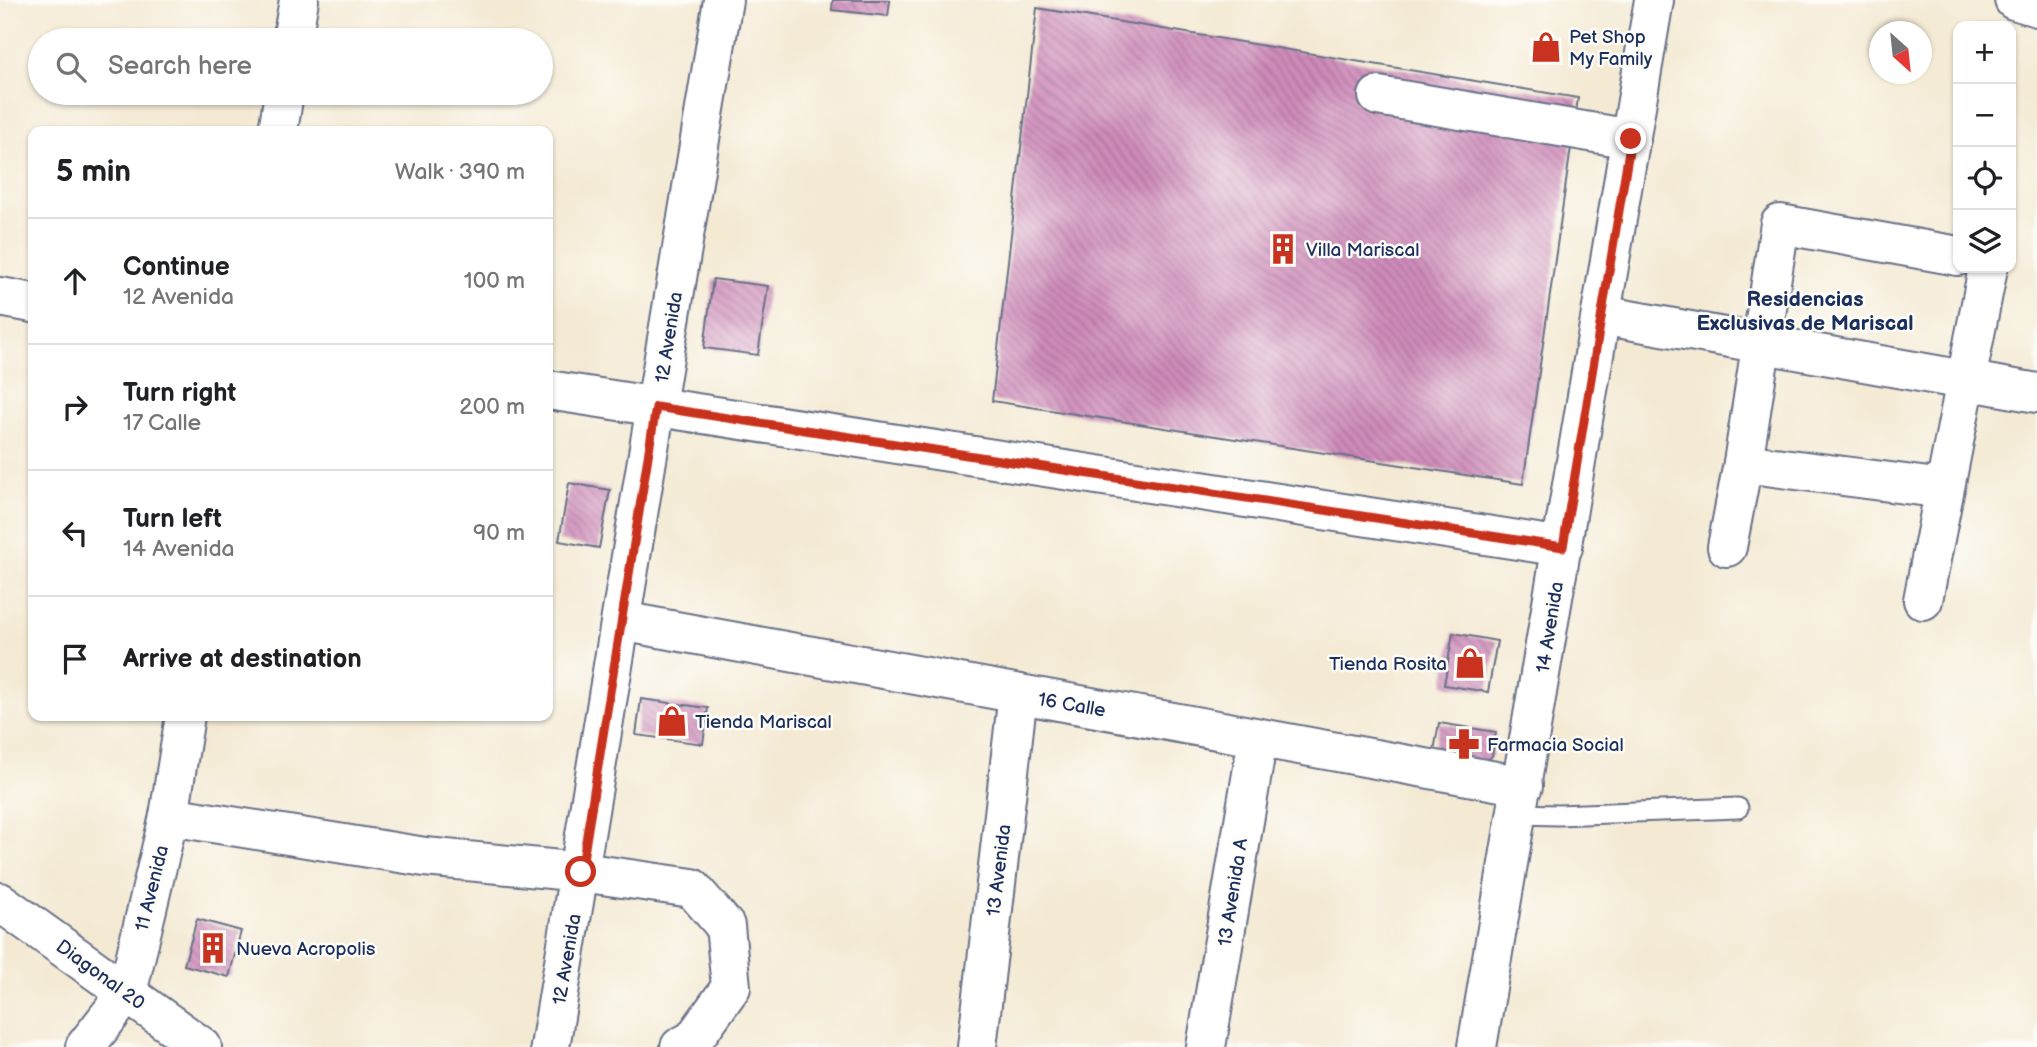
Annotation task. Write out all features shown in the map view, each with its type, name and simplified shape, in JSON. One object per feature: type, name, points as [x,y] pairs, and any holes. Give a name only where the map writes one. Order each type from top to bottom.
[{"type":"street","points":[[294,28],[299,0]]},
{"type":"street","name":"12 Avenida","points":[[550,1047],[723,0]]},
{"type":"street","name":"14 Avenida","points":[[1477,1047],[1654,0]]},
{"type":"street","points":[[2014,0],[2037,7]]},
{"type":"street","points":[[1378,96],[1631,139]]},
{"type":"street","points":[[279,126],[282,105]]},
{"type":"street","points":[[1727,547],[1763,345],[1780,224],[1953,255]]},
{"type":"street","points":[[1923,600],[1988,273]]},
{"type":"street","points":[[0,296],[28,302]]},
{"type":"street","points":[[1601,315],[2037,393]]},
{"type":"street","points":[[553,391],[1563,547]]},
{"type":"street","points":[[1743,463],[1944,489]]},
{"type":"street","name":"16 Calle","points":[[621,621],[1258,738],[1520,800]]},
{"type":"street","name":"13 Avenida","points":[[977,1047],[1018,694]]},
{"type":"street","name":"11 Avenida","points":[[85,1047],[127,993],[169,816],[184,721]]},
{"type":"street","name":"13 Avenida A","points":[[1206,1047],[1258,738]]},
{"type":"street","points":[[169,816],[425,857],[581,872],[692,888],[725,926],[731,987],[694,1040],[680,1047]]},
{"type":"street","name":"Diagonal 20","points":[[0,902],[202,1047]]},
{"type":"lane","points":[[1520,800],[1558,816],[1738,808]]},
{"type":"building","points":[[833,0],[890,0],[888,16],[832,10]]},
{"type":"building","name":"Villa Mariscal","points":[[1037,8],[1578,98],[1523,484],[992,401]]},
{"type":"building","points":[[713,279],[768,286],[758,355],[704,348]]},
{"type":"building","points":[[569,483],[610,490],[599,548],[559,541]]},
{"type":"building","name":"Tienda Rosita","points":[[1453,633],[1497,641],[1488,692],[1444,685]]},
{"type":"building","name":"Tienda Mariscal","points":[[641,699],[708,708],[703,744],[636,735]]},
{"type":"building","name":"Farmacia Social","points":[[1439,723],[1496,732],[1492,756],[1477,769],[1432,762]]},
{"type":"building","name":"Nueva Acropolis","points":[[197,919],[241,931],[229,977],[184,965]]},
{"type":"place","name":"Pet Shop My Family","points":[[1546,47]]},
{"type":"place","name":"Villa Mariscal","points":[[1283,249]]},
{"type":"place","name":"Tienda Rosita","points":[[1470,663]]},
{"type":"place","name":"Tienda Mariscal","points":[[672,721]]},
{"type":"place","name":"Farmacia Social","points":[[1464,744]]},
{"type":"place","name":"Nueva Acropolis","points":[[213,948]]},
{"type":"district","name":"Residencias Exclusivas de Mariscal","points":[[1805,311]]},
{"type":"route","points":[[581,872],[656,407],[1563,547],[1631,139]]}]
